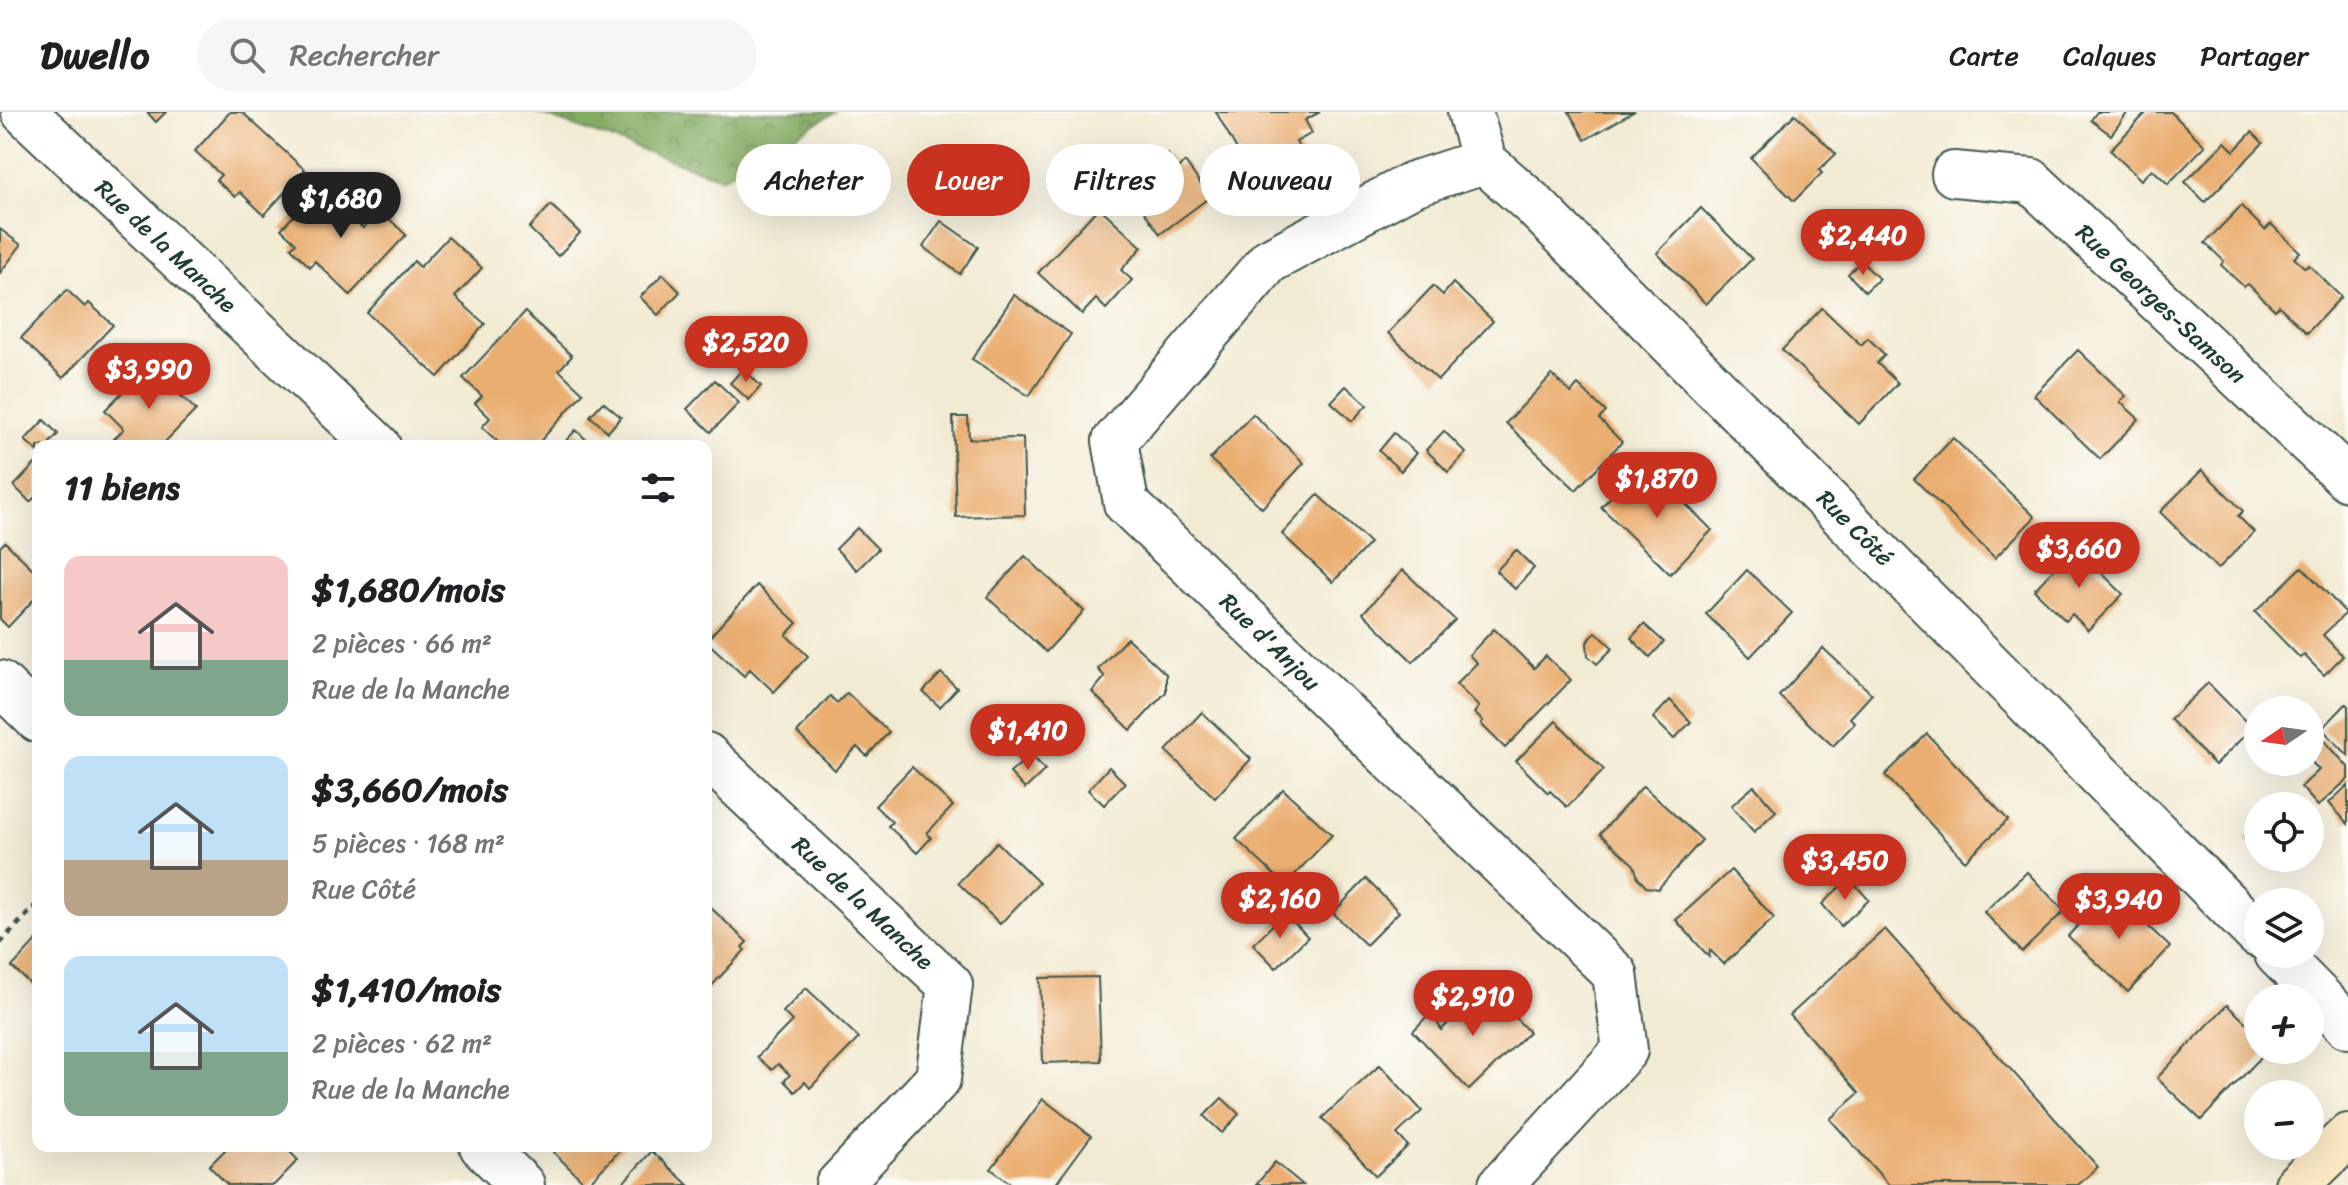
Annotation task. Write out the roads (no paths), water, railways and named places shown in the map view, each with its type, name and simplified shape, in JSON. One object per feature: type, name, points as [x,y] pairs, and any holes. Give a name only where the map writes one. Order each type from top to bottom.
[{"type":"main road","points":[[2297,1185],[2348,1136]]},
{"type":"street","name":"Rue de la Manche","points":[[24,112],[372,440]]},
{"type":"street","points":[[1470,112],[1484,161]]},
{"type":"street","name":"Rue Côté","points":[[1484,161],[1534,205],[2244,921]]},
{"type":"street","name":"Rue d'Anjou","points":[[1484,161],[1413,184],[1269,261],[1115,441],[1126,503],[1615,974],[1625,1050],[1501,1185]]},
{"type":"street","name":"Rue Georges-Samson","points":[[1954,174],[2031,181],[2348,479]]},
{"type":"street","points":[[0,683],[32,714]]},
{"type":"street","name":"Rue de la Manche","points":[[712,761],[950,985],[938,1079],[838,1185]]},
{"type":"street","points":[[2291,968],[2348,1026]]},
{"type":"street","points":[[488,1152],[522,1185]]}]
